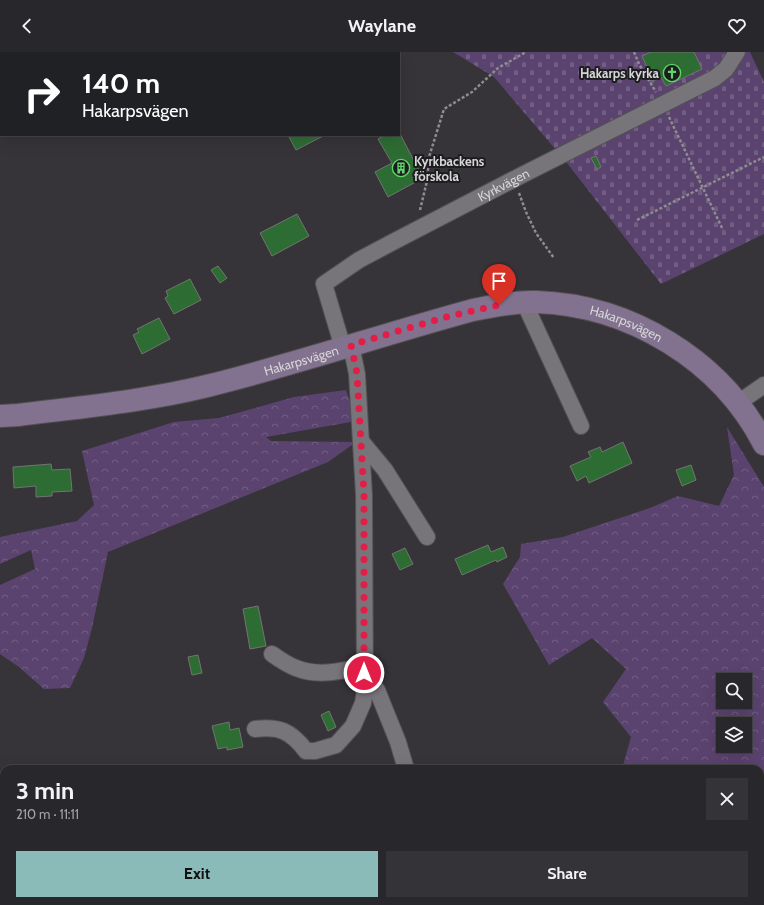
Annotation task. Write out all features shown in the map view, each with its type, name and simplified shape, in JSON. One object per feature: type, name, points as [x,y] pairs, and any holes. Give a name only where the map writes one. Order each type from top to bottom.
[{"type":"street","name":"Kyrkvägen","points":[[347,346],[324,284],[359,260],[522,175],[715,78],[726,69],[737,52]]},
{"type":"street","points":[[524,302],[581,426]]},
{"type":"street","name":"Hakarpsvägen","points":[[0,416],[135,400],[171,394],[276,368],[473,310],[499,305],[535,302],[565,304],[612,315],[634,323],[668,343],[698,363],[720,383],[738,403],[764,444]]},
{"type":"street","points":[[255,729],[270,727],[282,730],[294,738],[306,751],[315,751],[336,745],[353,726],[363,703],[365,690],[364,495],[357,374],[347,346]]},
{"type":"street","points":[[738,403],[764,385]]},
{"type":"street","points":[[361,441],[385,470],[427,537]]},
{"type":"street","points":[[272,654],[296,668],[309,671],[324,673],[364,670]]},
{"type":"street","points":[[364,670],[377,690],[398,742],[405,765]]},
{"type":"path","points":[[414,232],[424,197],[429,157],[444,109],[472,92],[498,68],[526,52]]},
{"type":"path","points":[[634,52],[639,64],[663,104],[722,230]]},
{"type":"path","points":[[637,220],[764,157]]},
{"type":"path","points":[[519,191],[526,212],[536,233],[554,258]]},
{"type":"green space","points":[[453,52],[750,52],[764,82],[764,234],[661,284],[567,163],[494,77]]},
{"type":"green space","points":[[346,390],[356,421],[266,437],[271,441],[356,442],[328,462],[108,552],[84,658],[70,688],[44,689],[19,667],[0,654],[0,585],[35,569],[31,550],[0,564],[0,537],[77,521],[94,505],[82,451],[174,422],[219,418],[294,397]]},
{"type":"green space","points":[[727,427],[764,487],[764,765],[623,765],[631,737],[603,702],[626,669],[592,638],[549,665],[503,584],[520,557],[521,544],[563,537],[650,508],[678,496],[719,506],[734,475]]},
{"type":"building","name":"Hakarps kyrka","points":[[651,52],[694,52],[702,69],[666,86],[661,77],[653,81],[642,56]]},
{"type":"building","name":"Kyrkbackens förskola","points":[[400,134],[423,178],[388,197],[375,172],[392,163],[378,139],[383,136],[400,136]]},
{"type":"building","points":[[289,136],[323,136],[296,150]]},
{"type":"building","points":[[596,156],[601,167],[597,169],[591,158]]},
{"type":"building","points":[[297,214],[309,236],[272,256],[260,233]]},
{"type":"building","points":[[218,266],[227,278],[220,283],[211,270]]},
{"type":"building","points":[[190,279],[201,300],[174,314],[165,298],[168,296],[166,291]]},
{"type":"building","points":[[159,318],[170,339],[142,354],[133,335],[139,332],[137,329]]},
{"type":"building","points":[[623,442],[632,463],[589,483],[586,476],[577,481],[570,466],[591,457],[588,452],[600,447],[602,452]]},
{"type":"building","points":[[51,464],[52,470],[70,469],[72,491],[52,492],[52,496],[36,497],[36,486],[14,488],[13,467]]},
{"type":"building","points":[[691,465],[696,480],[682,486],[676,470]]},
{"type":"building","points":[[488,545],[491,552],[503,547],[507,557],[497,562],[496,560],[462,575],[455,559]]},
{"type":"building","points":[[405,548],[413,564],[400,570],[392,554]]},
{"type":"building","points":[[258,606],[266,646],[250,649],[243,609]]},
{"type":"building","points":[[198,655],[202,673],[192,675],[188,657]]},
{"type":"building","points":[[329,711],[336,727],[328,731],[321,715]]},
{"type":"building","points":[[229,722],[230,730],[239,728],[243,747],[227,750],[227,747],[218,749],[212,726]]},
{"type":"place","name":"Hakarps kyrka","points":[[672,73]]},
{"type":"place","name":"Kyrkbackens förskola","points":[[401,168]]},
{"type":"route","points":[[364,673],[364,495],[357,374],[351,345],[446,317],[499,305]]}]
